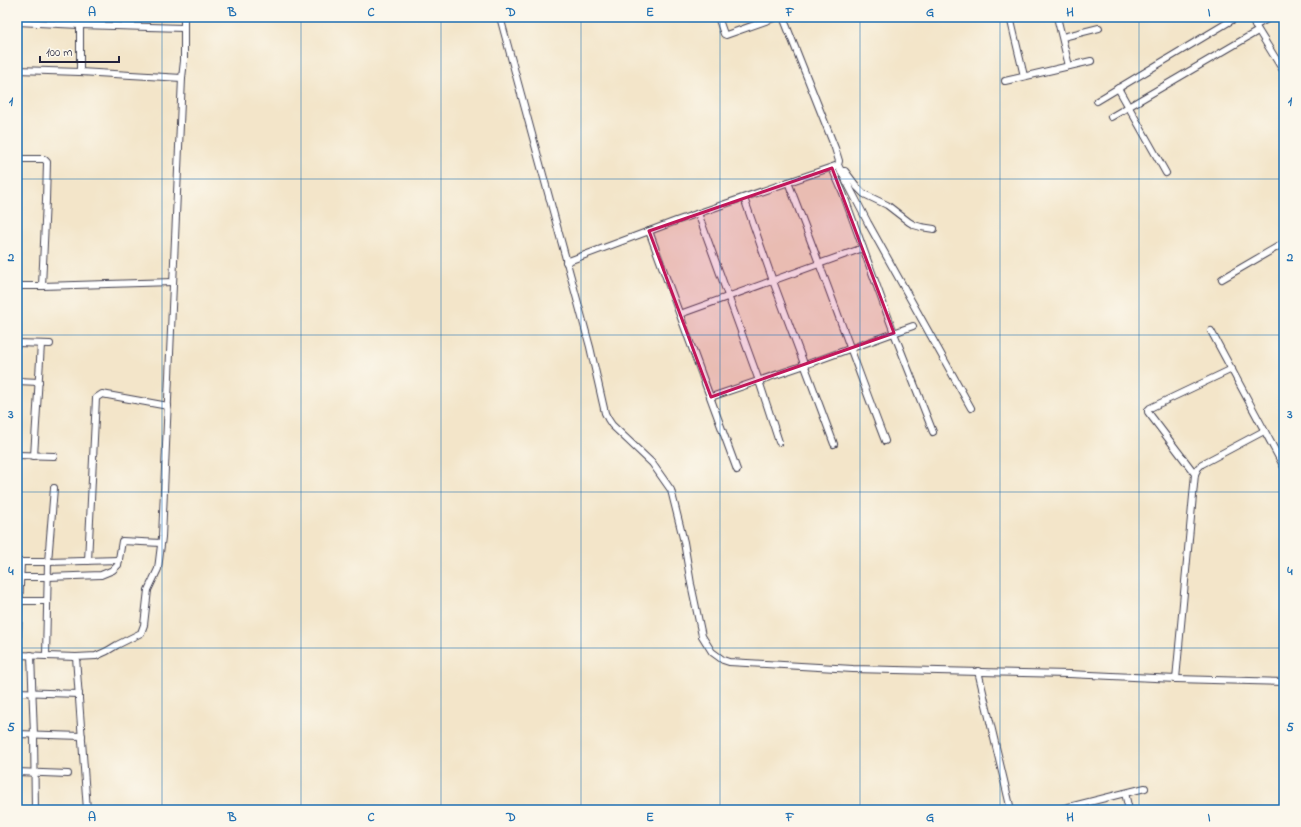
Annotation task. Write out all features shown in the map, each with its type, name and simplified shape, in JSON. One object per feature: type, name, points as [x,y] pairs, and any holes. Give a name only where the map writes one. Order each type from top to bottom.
[{"type":"street","points":[[80,72],[81,25],[83,17]]},
{"type":"street","points":[[119,560],[19,562],[20,576],[18,584],[19,601],[17,655],[76,657],[96,656],[141,634],[144,626],[148,590],[158,570],[161,543],[184,61],[184,17]]},
{"type":"street","points":[[500,17],[590,347],[605,413],[608,419],[652,463],[671,490],[684,542],[702,636],[712,652],[723,660],[729,662],[853,669],[978,671],[1284,682]]},
{"type":"street","points":[[718,17],[724,34],[726,35],[777,17]]},
{"type":"street","points":[[783,17],[835,148],[839,161],[837,168],[843,193],[894,332],[934,432]]},
{"type":"street","points":[[1010,17],[1024,76]]},
{"type":"street","points":[[1057,17],[1069,66]]},
{"type":"street","points":[[1097,101],[1237,17]]},
{"type":"street","points":[[1250,17],[1284,72]]},
{"type":"street","points":[[1111,117],[1130,107],[1257,28],[1271,17]]},
{"type":"street","points":[[19,20],[60,20],[81,25],[184,28]]},
{"type":"street","points":[[1062,37],[1099,28]]},
{"type":"street","points":[[1005,81],[1091,61]]},
{"type":"street","points":[[17,70],[182,78]]},
{"type":"street","points":[[1118,88],[1166,173]]},
{"type":"street","points":[[17,159],[44,159],[47,162],[42,286]]},
{"type":"street","points":[[566,262],[698,213],[788,182],[837,168],[845,171],[861,191],[887,205],[909,222],[914,225],[934,229]]},
{"type":"street","points":[[837,168],[854,196],[970,408]]},
{"type":"street","points":[[788,182],[820,264],[885,441]]},
{"type":"street","points":[[854,196],[861,191]]},
{"type":"street","points":[[744,198],[773,281],[834,444]]},
{"type":"street","points":[[698,213],[759,381],[779,442]]},
{"type":"street","points":[[649,231],[737,470]]},
{"type":"street","points":[[1222,279],[1284,243]]},
{"type":"street","points":[[680,314],[728,298],[863,248]]},
{"type":"street","points":[[17,286],[174,282]]},
{"type":"street","points":[[711,397],[913,326]]},
{"type":"street","points":[[1211,331],[1284,467]]},
{"type":"street","points":[[17,343],[50,344]]},
{"type":"street","points":[[34,456],[41,344]]},
{"type":"street","points":[[1195,474],[1148,410],[1232,369]]},
{"type":"street","points":[[17,381],[39,382]]},
{"type":"street","points":[[88,561],[96,398],[102,394],[168,406]]},
{"type":"street","points":[[1176,679],[1195,474],[1202,464],[1264,431]]},
{"type":"street","points":[[17,455],[54,456]]},
{"type":"street","points":[[46,656],[48,562],[54,488]]},
{"type":"street","points":[[20,576],[48,577],[101,575],[116,567],[119,560],[122,541],[161,543]]},
{"type":"street","points":[[19,601],[47,601]]},
{"type":"street","points":[[31,655],[35,810]]},
{"type":"street","points":[[76,657],[87,810]]},
{"type":"street","points":[[978,671],[1011,810]]},
{"type":"street","points":[[17,692],[79,694]]},
{"type":"street","points":[[17,734],[82,736]]},
{"type":"street","points":[[17,772],[68,774]]},
{"type":"street","points":[[1060,810],[1145,788]]},
{"type":"street","points":[[1125,794],[1129,810]]},
{"type":"highlighted area","points":[[832,168],[894,333],[711,397],[649,231]]}]
